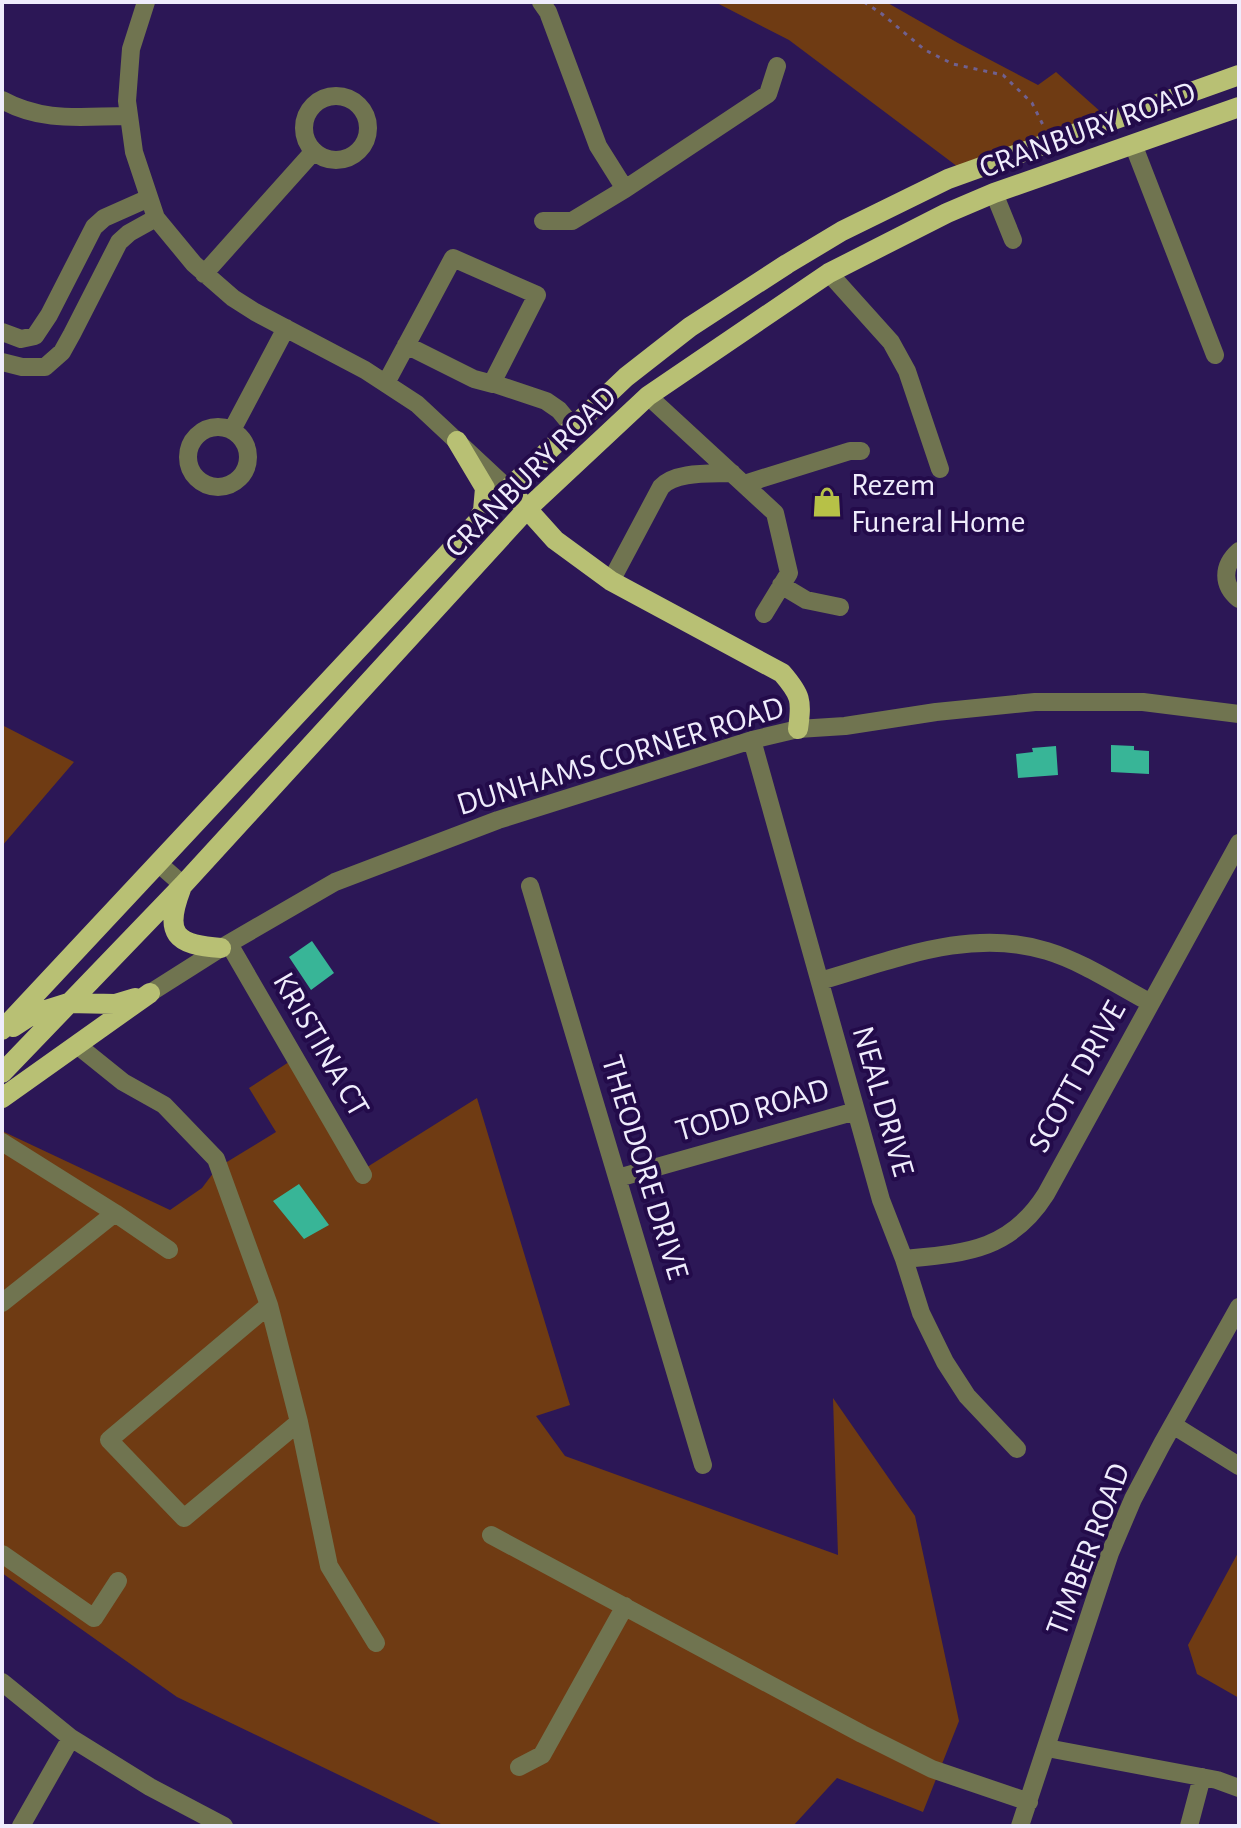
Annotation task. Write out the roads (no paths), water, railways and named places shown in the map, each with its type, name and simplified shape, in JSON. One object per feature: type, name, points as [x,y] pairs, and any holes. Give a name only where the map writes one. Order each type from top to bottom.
[{"type":"main road","name":"CRANBURY ROAD","points":[[2,1032],[508,489],[626,377],[690,327],[842,231],[948,179],[1239,75]]},
{"type":"main road","name":"CRANBURY ROAD","points":[[2,1073],[183,885],[527,509],[648,396],[829,273],[947,213],[994,193],[1239,107]]},
{"type":"main road","points":[[457,441],[485,488],[483,511],[475,524]]},
{"type":"main road","points":[[508,489],[555,540],[611,581],[782,673],[797,691],[801,709],[798,729]]},
{"type":"main road","points":[[183,885],[175,904],[172,924],[179,938],[196,947],[225,946]]},
{"type":"main road","points":[[2,1032],[33,1014],[68,1003],[115,1004],[150,993]]},
{"type":"main road","points":[[2,1098],[150,993]]},
{"type":"street","points":[[146,2],[131,49],[128,116],[134,152],[156,218],[204,274],[233,298],[365,370],[417,404],[508,489]]},
{"type":"street","points":[[541,2],[548,12],[598,146],[625,189]]},
{"type":"street","points":[[543,221],[572,221],[625,189],[768,94],[777,66]]},
{"type":"street","points":[[2,100],[25,111],[50,117],[128,116]]},
{"type":"street","points":[[1133,144],[1215,355]]},
{"type":"street","points":[[204,274],[314,151]]},
{"type":"street","points":[[994,193],[1013,240]]},
{"type":"street","points":[[2,332],[21,339],[35,336],[94,227],[104,218],[149,198]]},
{"type":"street","points":[[2,362],[22,367],[45,367],[62,352],[119,242],[156,218]]},
{"type":"street","points":[[386,383],[453,258],[537,295],[493,384]]},
{"type":"street","points":[[829,273],[891,342],[907,371],[940,469]]},
{"type":"street","points":[[232,430],[286,328]]},
{"type":"street","points":[[26,338],[34,367]]},
{"type":"street","points":[[406,345],[474,379],[546,401],[559,410],[573,427]]},
{"type":"street","points":[[648,396],[775,513],[789,573],[764,614]]},
{"type":"street","points":[[611,581],[666,480],[675,476],[738,479],[850,451],[861,451]]},
{"type":"street","points":[[1239,551],[1231,559],[1226,576],[1228,587],[1239,599]]},
{"type":"street","points":[[781,585],[806,600],[840,607]]},
{"type":"street","name":"DUNHAMS CORNER ROAD","points":[[150,993],[335,882],[498,820],[752,740],[798,729],[1035,702],[1143,702],[1239,714]]},
{"type":"street","name":"NEAL DRIVE","points":[[752,740],[881,1200],[921,1313],[945,1362],[967,1396],[1017,1449]]},
{"type":"street","name":"SCOTT DRIVE","points":[[904,1259],[981,1248],[1014,1231],[1032,1214],[1046,1194],[1239,843]]},
{"type":"street","points":[[158,863],[183,885]]},
{"type":"street","name":"THEODORE DRIVE","points":[[530,886],[703,1465]]},
{"type":"street","points":[[820,981],[947,945],[1008,942],[1068,959],[1151,1003]]},
{"type":"street","name":"KRISTINA CT","points":[[225,946],[363,1175]]},
{"type":"street","points":[[77,1045],[123,1082],[164,1105],[216,1159],[269,1305],[299,1422],[329,1566],[376,1643]]},
{"type":"street","name":"TODD ROAD","points":[[618,1178],[856,1111]]},
{"type":"street","points":[[2,1142],[169,1250]]},
{"type":"street","points":[[2,1303],[115,1213]]},
{"type":"street","points":[[269,1305],[109,1440],[184,1518],[299,1422]]},
{"type":"street","name":"TIMBER ROAD","points":[[1020,1826],[1110,1553],[1133,1499],[1239,1307]]},
{"type":"street","points":[[1173,1425],[1239,1466]]},
{"type":"street","points":[[491,1535],[932,1769],[1029,1802]]},
{"type":"street","points":[[2,1554],[94,1618],[118,1581]]},
{"type":"street","points":[[519,1767],[542,1755],[625,1606]]},
{"type":"street","points":[[2,1682],[71,1738],[150,1787],[224,1826]]},
{"type":"street","points":[[21,1826],[71,1738]]},
{"type":"street","points":[[1047,1748],[1217,1780],[1239,1788]]},
{"type":"street","points":[[1189,1826],[1202,1777]]},
{"type":"place","name":"Rezem Funeral Home","points":[[827,502]]}]
